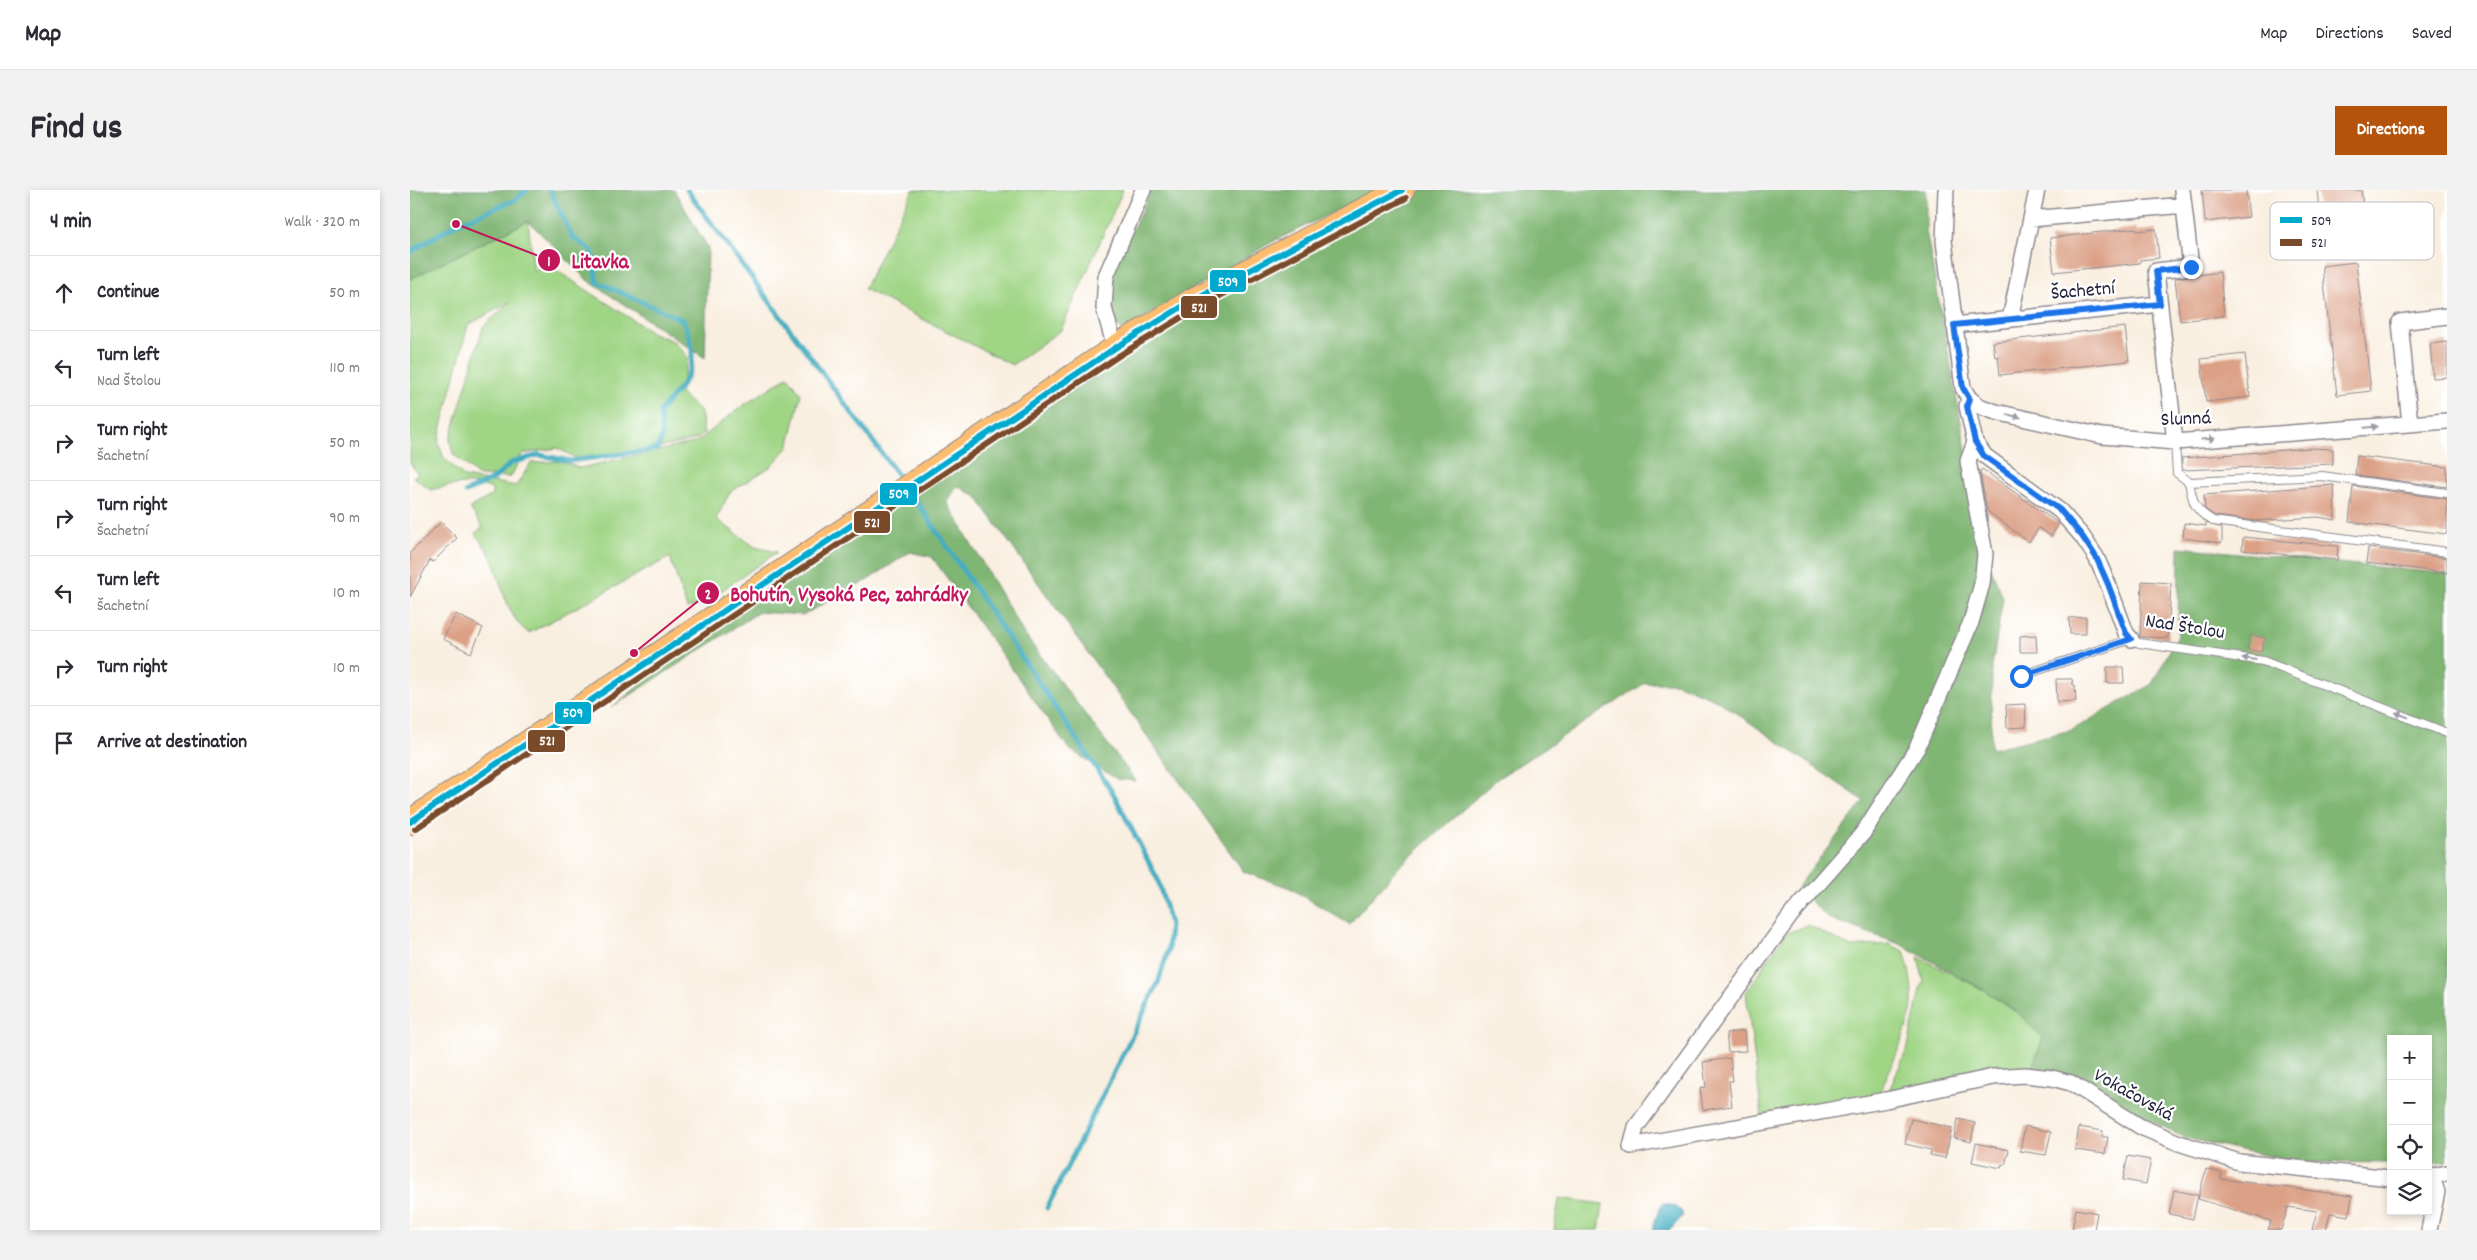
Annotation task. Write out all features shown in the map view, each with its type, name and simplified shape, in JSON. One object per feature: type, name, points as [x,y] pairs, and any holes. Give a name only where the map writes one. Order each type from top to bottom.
[{"type":"main road","points":[[410,822],[1115,348],[1193,300],[1402,190]]},
{"type":"street","points":[[1115,348],[1104,308],[1106,276],[1143,190]]},
{"type":"street","points":[[1946,190],[1944,241],[1963,388],[1969,398],[1967,406],[1975,442]]},
{"type":"street","points":[[2010,319],[2037,190]]},
{"type":"street","points":[[2031,219],[2183,197],[2191,267],[2156,271],[2175,442]]},
{"type":"street","name":"Šachetní","points":[[1954,325],[2160,304]]},
{"type":"street","points":[[2410,424],[2400,322],[2447,316]]},
{"type":"street","name":"Slunná","points":[[1969,398],[1979,406],[1996,412],[2102,436],[2175,442],[2447,421]]},
{"type":"street","name":"Nad Štolou","points":[[1975,442],[1984,456],[2060,510],[2082,536],[2096,557],[2126,633],[2131,639]]},
{"type":"street","name":"Vokačovská","points":[[1975,442],[1968,461],[1984,554],[1982,584],[1971,622],[1917,748],[1863,833],[1791,916],[1636,1126],[1631,1146],[1886,1100],[1993,1077],[2025,1075],[2052,1078],[2071,1083],[2141,1127],[2179,1143],[2239,1162],[2387,1178]]},
{"type":"street","points":[[2432,1177],[2447,1173]]},
{"type":"street","points":[[2428,1230],[2432,1224],[2437,1192],[2432,1181]]},
{"type":"lane","points":[[2175,442],[2177,473],[2182,479],[2189,482],[2322,476],[2447,493]]},
{"type":"lane","points":[[2189,482],[2192,501],[2200,513],[2213,521],[2447,552]]},
{"type":"lane","points":[[2021,676],[2131,639]]},
{"type":"lane","name":"Nad Štolou","points":[[2131,639],[2138,643],[2263,661],[2447,733]]},
{"type":"green space","points":[[410,190],[674,190],[708,248],[705,358],[587,280],[528,221],[410,279]]},
{"type":"green space","points":[[913,190],[1123,190],[1061,330],[1012,365],[864,289]]},
{"type":"green space","points":[[1152,190],[1379,190],[1274,241],[1122,331],[1111,320],[1107,289],[1117,260]]},
{"type":"green space","points":[[1424,190],[1926,190],[1926,230],[1985,554],[2003,598],[1992,666],[1991,749],[2072,730],[2152,684],[2178,635],[2179,547],[2447,574],[2447,1162],[2432,1164],[2432,1035],[2387,1035],[2387,1163],[2297,1162],[2185,1138],[2083,1086],[2052,1078],[2033,1066],[2043,1038],[2017,1012],[1984,990],[1902,945],[1828,918],[1797,888],[1864,801],[1717,700],[1676,683],[1645,683],[1497,779],[1400,866],[1349,924],[1290,888],[1244,872],[976,496],[957,486],[947,502],[1024,634],[1136,781],[1117,779],[1069,749],[932,557],[910,552],[868,580],[803,615],[759,612],[612,707],[691,644],[1185,315]]},
{"type":"green space","points":[[528,221],[534,273],[541,263],[556,270],[653,333],[675,342],[688,357],[680,393],[701,412],[704,434],[697,439],[654,449],[576,458],[557,448],[522,454],[511,477],[479,476],[453,454],[450,440],[483,327],[510,302],[468,325],[438,442],[444,458],[464,477],[516,486],[531,463],[560,461],[580,468],[697,442],[738,409],[788,376],[801,394],[788,448],[770,467],[730,492],[716,519],[755,547],[777,552],[708,600],[687,609],[670,557],[529,633],[514,617],[504,596],[489,553],[475,533],[483,528],[470,508],[492,495],[492,489],[469,484],[431,490],[413,477],[418,474],[410,463],[410,278]]},
{"type":"green space","points":[[1808,925],[1851,947],[1889,944],[1904,951],[1911,984],[1911,1012],[1879,1094],[1762,1116],[1746,993],[1785,934]]},
{"type":"green space","points":[[1918,957],[1984,990],[2019,1014],[2044,1038],[2030,1072],[1888,1093],[1908,1047],[1920,989],[1924,982]]},
{"type":"green space","points":[[1559,1198],[1603,1204],[1599,1230],[1554,1230]]},
{"type":"water","points":[[1663,1203],[1677,1207],[1682,1212],[1682,1217],[1670,1230],[1653,1230],[1655,1219]]},
{"type":"building","points":[[2202,190],[2246,190],[2249,217],[2205,222]]},
{"type":"building","points":[[2317,190],[2361,190],[2362,202],[2318,202]]},
{"type":"building","points":[[2136,228],[2137,231],[2156,229],[2159,258],[2140,260],[2140,263],[2054,272],[2050,238]]},
{"type":"building","points":[[2356,262],[2371,391],[2337,395],[2322,266]]},
{"type":"building","points":[[2220,272],[2224,316],[2180,321],[2175,278]]},
{"type":"building","points":[[2125,327],[2129,361],[2000,375],[1998,356],[1995,357],[1993,342]]},
{"type":"building","points":[[2447,342],[2447,377],[2433,378],[2430,344]]},
{"type":"building","points":[[2245,354],[2250,397],[2206,402],[2201,359]]},
{"type":"building","points":[[2310,448],[2333,449],[2333,464],[2182,470],[2182,458]]},
{"type":"building","points":[[2357,456],[2447,467],[2447,487],[2355,475]]},
{"type":"building","points":[[1982,469],[2059,524],[2051,536],[2039,528],[2029,542],[1987,511],[1980,472]]},
{"type":"building","points":[[2334,485],[2335,520],[2318,517],[2255,521],[2215,516],[2205,509],[2204,495]]},
{"type":"building","points":[[2353,486],[2447,499],[2447,534],[2349,522]]},
{"type":"building","points":[[441,522],[457,538],[433,562],[430,560],[410,597],[410,553]]},
{"type":"building","points":[[2184,523],[2206,526],[2206,523],[2222,528],[2222,543],[2183,538]]},
{"type":"building","points":[[2243,537],[2338,546],[2337,560],[2242,550]]},
{"type":"building","points":[[2368,548],[2447,558],[2447,573],[2366,563]]},
{"type":"building","points":[[2142,581],[2171,583],[2168,638],[2140,637]]},
{"type":"building","points":[[456,614],[483,628],[471,653],[443,639]]},
{"type":"building","points":[[2086,617],[2086,634],[2070,634],[2069,618]]},
{"type":"building","points":[[2036,635],[2037,652],[2020,652],[2020,636]]},
{"type":"building","points":[[2250,635],[2265,638],[2261,652],[2247,649]]},
{"type":"building","points":[[2107,667],[2123,667],[2124,683],[2107,683]]},
{"type":"building","points":[[2056,679],[2072,679],[2073,685],[2075,685],[2076,701],[2057,702]]},
{"type":"building","points":[[2025,704],[2026,727],[2007,728],[2006,705]]},
{"type":"building","points":[[1744,1031],[1746,1051],[1728,1052],[1726,1033]]},
{"type":"building","points":[[1730,1058],[1733,1081],[1729,1081],[1732,1106],[1703,1110],[1700,1088],[1706,1087],[1703,1062]]},
{"type":"building","points":[[1911,1119],[1952,1128],[1945,1158],[1930,1155],[1931,1150],[1905,1144]]},
{"type":"building","points":[[1958,1119],[1975,1123],[1971,1142],[1954,1138]]},
{"type":"building","points":[[2025,1126],[2051,1132],[2046,1155],[2020,1151]]},
{"type":"building","points":[[2079,1127],[2103,1131],[2102,1137],[2108,1137],[2105,1154],[2075,1150]]},
{"type":"building","points":[[1976,1143],[2009,1150],[2005,1165],[2002,1164],[2001,1168],[1972,1162]]},
{"type":"building","points":[[2128,1156],[2151,1160],[2146,1184],[2123,1180]]},
{"type":"building","points":[[2206,1169],[2222,1173],[2221,1179],[2352,1196],[2349,1216],[2330,1213],[2326,1230],[2312,1230],[2317,1211],[2288,1207],[2281,1230],[2268,1230],[2271,1221],[2198,1199]]},
{"type":"building","points":[[2174,1190],[2198,1195],[2193,1219],[2169,1214]]},
{"type":"building","points":[[2076,1209],[2097,1213],[2094,1230],[2072,1230]]},
{"type":"waterway","points":[[410,252],[456,224],[515,200],[527,190]]},
{"type":"waterway","points":[[466,492],[495,478],[511,463],[539,455],[571,461],[657,449],[662,437],[660,411],[679,389],[690,370],[692,349],[683,320],[597,282],[592,251],[572,237],[550,190]]},
{"type":"waterway","points":[[687,190],[903,482]]},
{"type":"waterway","points":[[911,493],[1113,793],[1158,880],[1170,924],[1168,951],[1158,983],[1047,1208]]},
{"type":"transit line","name":"509","points":[[410,822],[1115,348],[1193,300],[1402,190]]},
{"type":"transit line","name":"521","points":[[415,829],[1120,355],[1197,308],[1406,198]]},
{"type":"place","name":"Litavka","points":[[456,224]]},
{"type":"place","name":"Bohutín, Vysoká Pec, zahrádky","points":[[634,653]]},
{"type":"route","points":[[2021,676],[2131,639],[2126,633],[2096,557],[2082,536],[2060,510],[1984,456],[1975,442],[1967,406],[1969,398],[1963,388],[1954,325],[2160,304],[2156,271],[2191,267]]}]
